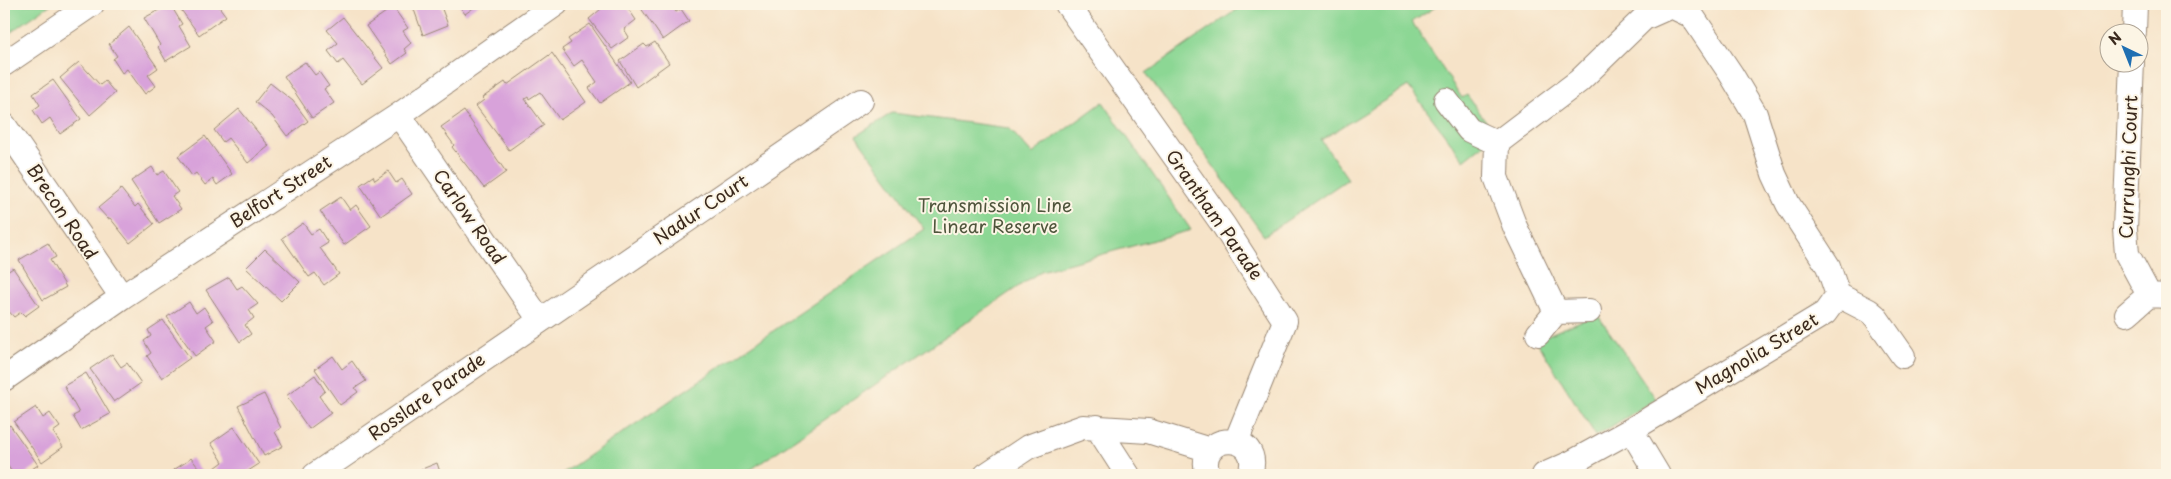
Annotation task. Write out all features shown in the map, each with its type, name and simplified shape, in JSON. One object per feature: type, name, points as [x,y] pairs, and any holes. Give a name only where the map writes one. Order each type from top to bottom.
[{"type":"street","points":[[4,64],[92,4]]},
{"type":"street","name":"Belfort Street","points":[[4,379],[122,297],[399,114],[556,4]]},
{"type":"street","name":"Grantham Parade","points":[[1067,4],[1224,226],[1285,321],[1236,442]]},
{"type":"street","points":[[2134,22],[2135,4]]},
{"type":"street","points":[[1497,143],[1580,82],[1644,18],[1671,6],[1692,16],[1755,114],[1774,174],[1788,204],[1828,266],[1838,295],[1875,316],[1903,356]]},
{"type":"street","name":"Currunghi Court","points":[[2127,314],[2158,296],[2127,254],[2124,228],[2132,72]]},
{"type":"street","points":[[1446,100],[1469,130],[1497,143]]},
{"type":"street","name":"Nadur Court","points":[[540,320],[862,101]]},
{"type":"street","name":"Carlow Road","points":[[399,114],[540,320]]},
{"type":"street","name":"Brecon Road","points":[[4,125],[122,297]]},
{"type":"street","points":[[1497,143],[1496,177],[1515,227],[1556,312]]},
{"type":"street","name":"Magnolia Street","points":[[1544,475],[1571,463],[1631,430],[1824,313],[1838,295]]},
{"type":"street","points":[[1538,334],[1556,312],[1588,311]]},
{"type":"street","name":"Rosslare Parade","points":[[315,475],[540,320]]},
{"type":"street","points":[[986,475],[1028,447],[1083,427],[1148,431],[1210,450]]},
{"type":"street","points":[[1097,427],[1128,475]]},
{"type":"street","points":[[1631,430],[1658,475]]},
{"type":"street","points":[[1208,475],[1206,460],[1210,450],[1224,441],[1236,442],[1249,452],[1258,473]]},
{"type":"green space","points":[[4,4],[51,4],[4,37]]},
{"type":"green space","points":[[1245,4],[1440,4],[1412,22],[1462,98],[1467,95],[1496,135],[1464,160],[1408,86],[1321,140],[1348,179],[1264,236],[1146,73]]},
{"type":"green space","name":"Transmission Line Linear Reserve","points":[[1103,102],[1191,230],[1041,271],[743,475],[560,475],[924,229],[856,136],[892,113],[1009,128],[1032,154]]},
{"type":"green space","points":[[1597,314],[1656,399],[1596,436],[1536,340]]},
{"type":"building","points":[[170,4],[182,24],[179,26],[191,46],[166,61],[158,47],[160,45],[144,18]]},
{"type":"building","points":[[177,4],[217,4],[226,16],[199,35]]},
{"type":"building","points":[[412,4],[440,4],[448,25],[423,35]]},
{"type":"building","points":[[458,4],[479,4],[465,14]]},
{"type":"building","points":[[607,4],[625,4],[636,20],[624,29],[629,37],[612,49],[589,19]]},
{"type":"building","points":[[638,4],[674,4],[671,6],[676,12],[681,9],[689,21],[663,40]]},
{"type":"building","points":[[393,7],[408,28],[403,31],[411,43],[404,49],[407,53],[392,64],[366,26]]},
{"type":"building","points":[[343,17],[383,68],[362,84],[343,60],[338,64],[328,51],[338,43],[327,30]]},
{"type":"building","points":[[590,24],[630,82],[600,103],[589,88],[597,82],[582,60],[574,66],[562,49],[571,43],[568,39]]},
{"type":"building","points":[[129,27],[158,68],[148,75],[156,86],[145,94],[127,69],[122,73],[113,59],[117,56],[109,44]]},
{"type":"building","points":[[655,42],[669,63],[636,87],[620,61],[644,44],[647,47]]},
{"type":"building","points":[[552,53],[586,102],[560,120],[540,92],[529,99],[528,97],[525,99],[544,125],[509,150],[476,106],[484,100],[482,98],[505,82],[507,85]]},
{"type":"building","points":[[79,62],[100,85],[105,81],[115,93],[90,115],[60,78]]},
{"type":"building","points":[[305,62],[315,75],[319,72],[329,86],[324,89],[334,103],[312,118],[284,76]]},
{"type":"building","points":[[53,80],[81,119],[60,134],[50,118],[42,124],[33,110],[40,105],[33,94]]},
{"type":"building","points":[[270,83],[293,101],[308,121],[287,136],[272,116],[255,102]]},
{"type":"building","points":[[239,109],[269,146],[248,163],[228,138],[223,142],[214,130]]},
{"type":"building","points":[[464,111],[506,172],[484,188],[452,147],[454,145],[441,127]]},
{"type":"building","points":[[205,136],[232,174],[217,185],[213,179],[205,185],[196,173],[192,176],[178,156]]},
{"type":"building","points":[[152,167],[157,175],[164,171],[178,192],[172,196],[181,209],[159,223],[131,181]]},
{"type":"building","points":[[388,171],[396,183],[402,179],[412,194],[381,216],[360,185],[373,176],[375,180]]},
{"type":"building","points":[[121,189],[135,207],[138,204],[154,224],[130,243],[110,218],[108,219],[98,208]]},
{"type":"building","points":[[341,197],[350,210],[356,205],[371,226],[344,245],[320,211]]},
{"type":"building","points":[[303,223],[311,234],[319,229],[328,243],[320,248],[339,274],[324,285],[315,273],[309,277],[282,238]]},
{"type":"building","points":[[48,243],[56,257],[50,260],[66,287],[43,300],[19,260]]},
{"type":"building","points":[[265,249],[300,282],[281,301],[246,268]]},
{"type":"building","points":[[13,268],[39,306],[25,316],[21,312],[14,317],[4,306],[4,274]]},
{"type":"building","points":[[229,277],[237,289],[242,286],[258,304],[249,310],[254,318],[245,325],[251,334],[240,342],[206,290]]},
{"type":"building","points":[[189,302],[196,313],[204,307],[213,321],[206,326],[216,341],[195,356],[167,317]]},
{"type":"building","points":[[163,320],[190,358],[162,378],[147,356],[151,353],[144,341],[151,336],[148,330]]},
{"type":"building","points":[[112,354],[121,367],[127,363],[141,383],[114,402],[90,369]]},
{"type":"building","points":[[333,356],[342,369],[352,361],[366,381],[355,388],[358,392],[340,405],[315,369]]},
{"type":"building","points":[[86,373],[110,414],[81,430],[73,416],[79,413],[64,386]]},
{"type":"building","points":[[315,375],[325,391],[319,396],[331,413],[309,429],[286,396]]},
{"type":"building","points":[[264,394],[281,428],[275,432],[283,446],[264,456],[238,406]]},
{"type":"building","points":[[36,407],[43,418],[50,413],[60,427],[53,432],[63,447],[42,462],[14,422]]},
{"type":"building","points":[[10,425],[38,465],[23,475],[14,475],[7,465],[4,467],[4,430]]},
{"type":"building","points":[[234,427],[259,464],[242,475],[220,475],[215,468],[223,462],[211,443]]},
{"type":"building","points":[[191,458],[204,475],[166,475],[186,462]]},
{"type":"building","points":[[437,463],[441,475],[419,475],[417,471]]}]
